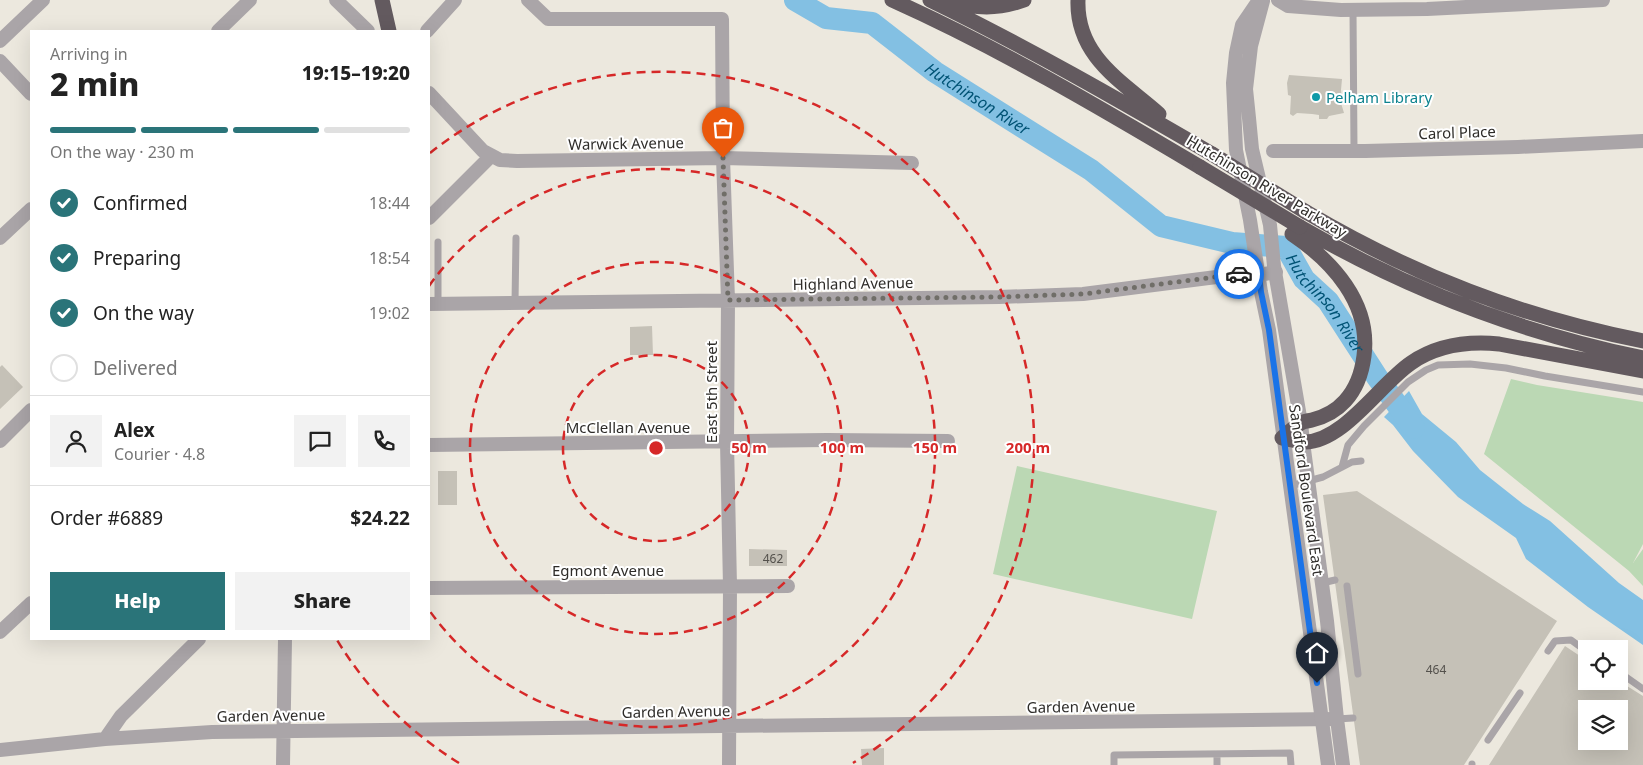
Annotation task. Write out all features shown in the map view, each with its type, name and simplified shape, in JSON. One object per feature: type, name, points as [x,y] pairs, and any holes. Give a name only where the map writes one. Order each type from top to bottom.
[{"type":"highway","points":[[382,0],[389,30]]},
{"type":"highway","name":"Hutchinson River Parkway","points":[[892,0],[957,30],[1032,69],[1200,167],[1296,231],[1396,278],[1472,310],[1560,338],[1643,358]]},
{"type":"highway","name":"Hutchinson River Parkway","points":[[930,0],[1054,64],[1188,140],[1306,212],[1381,254],[1466,290],[1560,322],[1643,341]]},
{"type":"highway","points":[[952,0],[985,8],[1024,0]]},
{"type":"highway","points":[[1078,0],[1081,25],[1090,46],[1099,60],[1120,83],[1149,105],[1188,140]]},
{"type":"highway","points":[[1282,438],[1301,423],[1326,414],[1345,402],[1355,386],[1363,364],[1365,344],[1362,321],[1351,294],[1340,276],[1296,231]]},
{"type":"highway","points":[[1282,438],[1303,442],[1317,440],[1359,421],[1403,378],[1412,362],[1436,350],[1461,344],[1476,342],[1504,345],[1643,371]]},
{"type":"street","points":[[0,41],[43,0]]},
{"type":"street","points":[[219,30],[250,0]]},
{"type":"street","points":[[336,0],[367,30]]},
{"type":"street","points":[[428,30],[455,0]]},
{"type":"street","name":"East 5th Street","points":[[528,0],[548,19],[722,19],[723,158],[728,300],[727,442],[730,586],[730,765]]},
{"type":"street","name":"Sandford Boulevard East","points":[[1261,0],[1242,25],[1236,53],[1233,83],[1236,150],[1269,330],[1282,438],[1328,765]]},
{"type":"street","name":"Sandford Boulevard East","points":[[1261,0],[1251,46],[1246,89],[1252,149],[1270,225],[1275,269],[1309,481],[1328,581],[1337,719],[1343,765]]},
{"type":"street","points":[[1278,0],[1288,6],[1353,10],[1427,9],[1603,0]]},
{"type":"street","points":[[0,61],[30,93]]},
{"type":"street","points":[[430,94],[491,156],[430,217]]},
{"type":"street","name":"Carol Place","points":[[1272,151],[1518,147],[1643,141]]},
{"type":"street","name":"Warwick Avenue","points":[[491,156],[500,160],[517,161],[723,158],[912,163]]},
{"type":"street","points":[[0,238],[30,209]]},
{"type":"street","name":"Highland Avenue","points":[[434,304],[999,297],[1074,294],[1275,269]]},
{"type":"street","points":[[0,441],[30,411]]},
{"type":"street","name":"McClellan Avenue","points":[[430,445],[827,440],[948,441]]},
{"type":"street","name":"Egmont Avenue","points":[[430,588],[788,586]]},
{"type":"street","points":[[0,632],[30,604]]},
{"type":"street","points":[[105,739],[121,716],[198,640]]},
{"type":"street","points":[[284,765],[285,640]]},
{"type":"street","name":"Garden Avenue","points":[[0,750],[105,739],[212,732],[1337,719]]},
{"type":"lane","points":[[1353,10],[1354,150]]},
{"type":"lane","points":[[515,303],[516,238]]},
{"type":"lane","points":[[434,304],[438,242]]},
{"type":"lane","points":[[1403,378],[1438,365],[1470,364],[1506,368],[1643,392]]},
{"type":"lane","points":[[1342,467],[1348,445],[1359,421]]},
{"type":"lane","points":[[1289,486],[1322,477],[1352,462],[1361,462]]},
{"type":"lane","points":[[1347,586],[1358,674]]},
{"type":"lane","points":[[1548,651],[1554,642],[1571,640],[1578,645]]},
{"type":"lane","points":[[1628,678],[1643,689]]},
{"type":"lane","points":[[1488,740],[1520,693]]},
{"type":"lane","name":"Garden Avenue","points":[[1337,719],[1353,718]]},
{"type":"lane","points":[[1114,765],[1114,756],[1290,753],[1291,765]]},
{"type":"lane","points":[[1217,754],[1217,765]]},
{"type":"green space","points":[[1511,379],[1643,402],[1643,544],[1633,563],[1643,549],[1643,586],[1629,571],[1484,454]]},
{"type":"green space","points":[[1017,466],[1217,511],[1192,619],[993,574]]},
{"type":"water","points":[[1409,391],[1422,414],[1456,442],[1480,470],[1523,504],[1550,521],[1619,583],[1643,600],[1643,645],[1588,607],[1526,559],[1516,538],[1458,497],[1413,451],[1393,425],[1384,417]]},
{"type":"building","name":"Pelham Library","points":[[1289,75],[1342,79],[1342,99],[1334,100],[1335,103],[1341,103],[1344,113],[1329,116],[1327,119],[1319,119],[1319,115],[1312,114],[1297,113],[1293,116],[1290,114],[1291,96],[1288,95],[1287,83]]},
{"type":"building","points":[[652,326],[653,355],[630,355],[630,327]]},
{"type":"building","points":[[2,365],[23,387],[0,409],[0,367]]},
{"type":"building","points":[[438,471],[457,471],[457,505],[438,505]]},
{"type":"building","points":[[1357,491],[1557,621],[1464,765],[1360,765],[1323,495]]},
{"type":"building","points":[[749,549],[787,550],[787,566],[749,566]]},
{"type":"building","points":[[1565,646],[1578,655],[1578,690],[1628,690],[1628,687],[1643,696],[1643,765],[1489,765]]},
{"type":"building","points":[[884,748],[884,765],[862,765],[861,749]]},
{"type":"waterway","name":"Hutchinson River","points":[[795,0],[826,18],[872,23],[935,72],[1091,170],[1161,226],[1232,243],[1286,247],[1304,279],[1328,301],[1377,377],[1414,428]]},
{"type":"way so far","points":[[723,158],[728,300],[999,297],[1083,294],[1239,274]]},
{"type":"place","name":"Pelham Library","points":[[1316,97]]},
{"type":"route","points":[[1239,274],[1259,275],[1269,330],[1282,438],[1317,683]]}]
